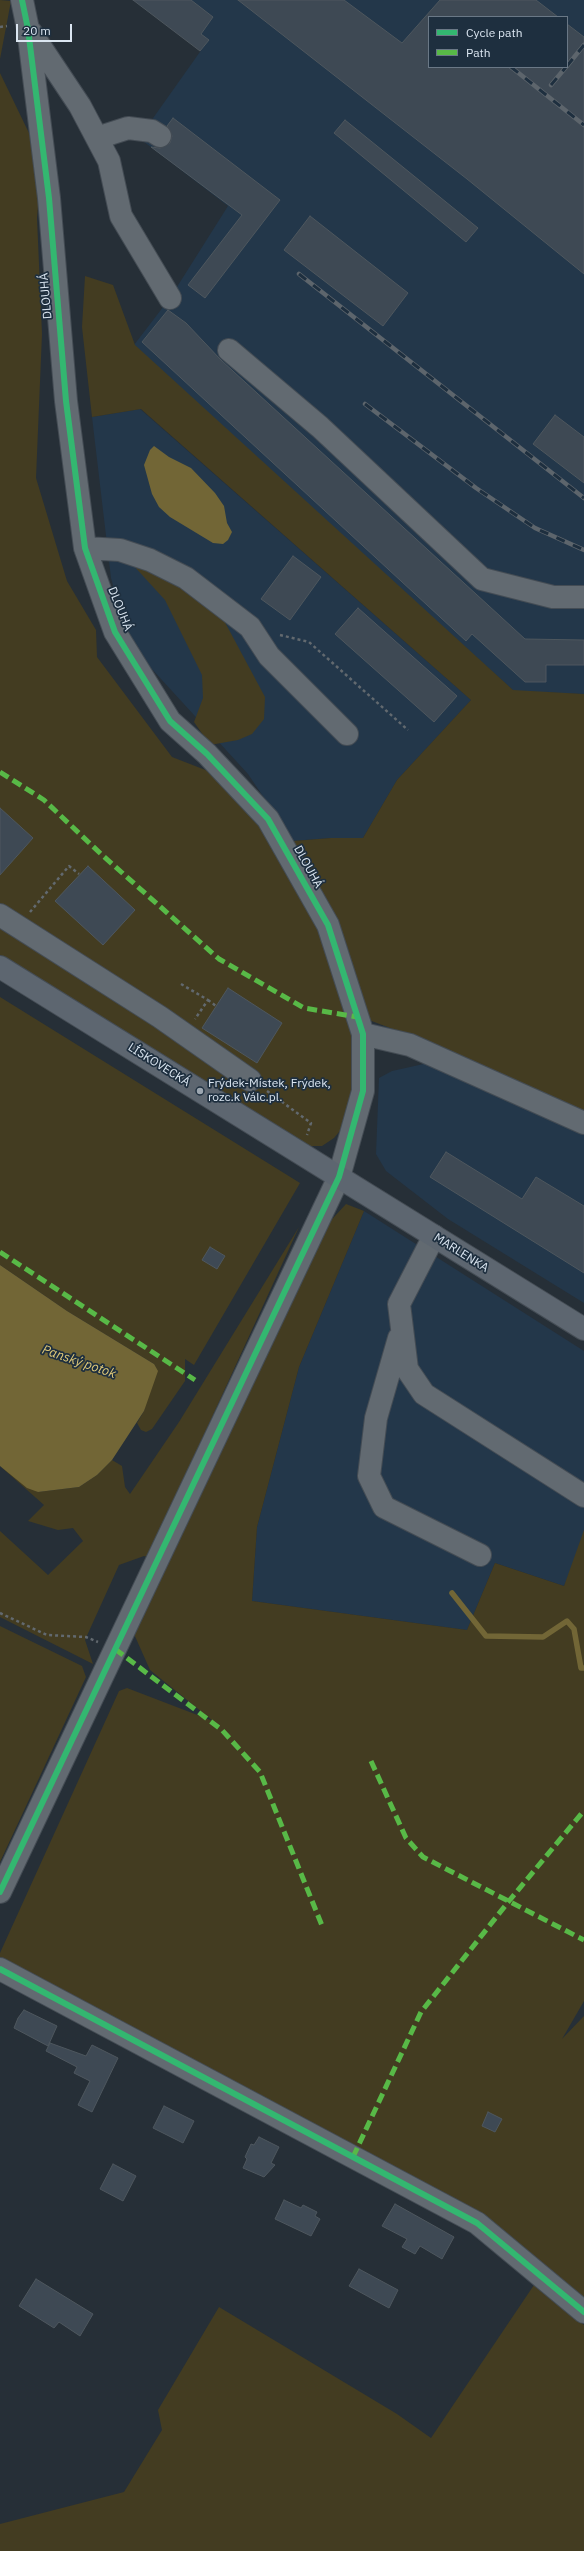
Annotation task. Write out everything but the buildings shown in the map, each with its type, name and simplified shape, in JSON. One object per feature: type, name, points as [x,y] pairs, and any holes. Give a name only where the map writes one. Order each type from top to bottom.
[{"type":"main road","name":"LÍSKOVECKÁ","points":[[0,967],[301,1152],[339,1177]]},
{"type":"main road","name":"MARLENKA","points":[[339,1177],[584,1329]]},
{"type":"street","name":"DLOUHÁ","points":[[0,1892],[339,1177],[363,1091],[363,1034],[328,925],[268,819],[207,754],[170,721],[115,632],[85,548],[66,401],[49,198],[28,29],[22,0]]},
{"type":"street","points":[[28,29],[80,106],[97,138],[109,161],[121,216],[170,298]]},
{"type":"street","points":[[97,138],[128,128],[152,131],[160,136]]},
{"type":"street","points":[[230,350],[320,427],[482,579],[553,597],[584,597]]},
{"type":"street","points":[[85,548],[120,550],[150,560],[186,578],[250,627],[269,656],[347,734]]},
{"type":"street","points":[[0,915],[185,1034],[250,1080]]},
{"type":"street","points":[[363,1034],[410,1045],[584,1123]]},
{"type":"street","points":[[434,1236],[399,1304],[401,1333],[407,1369],[424,1394],[584,1496]]},
{"type":"street","points":[[401,1333],[376,1418],[369,1476],[384,1507],[480,1555]]},
{"type":"street","points":[[0,1969],[477,2223],[584,2312]]},
{"type":"path","points":[[250,627],[309,642],[408,730]]},
{"type":"path","points":[[19,926],[69,866],[79,874]]},
{"type":"path","points":[[181,984],[216,1006]]},
{"type":"path","points":[[185,1034],[208,1000]]},
{"type":"path","points":[[250,1080],[311,1123],[301,1152]]},
{"type":"path","points":[[0,1613],[47,1635],[86,1637],[115,1649]]},
{"type":"shaded area","points":[[0,0],[11,1],[0,59]]},
{"type":"shaded area","points":[[139,0],[584,0],[584,694],[514,691],[276,477],[134,345],[170,298],[228,206],[139,138],[202,49]]},
{"type":"shaded area","points":[[0,73],[42,160],[37,218],[42,334],[36,478],[67,581],[96,630],[97,657],[172,757],[226,778],[287,860],[323,933],[352,1034],[352,1087],[344,1126],[334,1138],[322,1146],[309,1146],[0,955]]},
{"type":"shaded area","points":[[85,276],[113,285],[135,345],[513,690],[584,694],[584,1112],[419,1039],[369,1020],[347,946],[332,909],[293,841],[331,838],[363,838],[397,780],[471,700],[141,409],[92,417],[82,327]]},
{"type":"shaded area","points":[[140,409],[471,700],[397,780],[363,838],[331,838],[293,841],[248,774],[129,644],[111,578],[92,417]]},
{"type":"shaded area","points":[[133,565],[184,583],[220,613],[265,697],[264,719],[252,734],[238,740],[210,745],[194,722],[203,698],[202,675],[165,600]]},
{"type":"shaded area","points":[[0,997],[300,1183],[194,1365],[185,1359],[185,1381],[152,1429],[146,1432],[141,1430],[137,1423],[144,1411],[154,1364],[67,1311],[0,1265]]},
{"type":"shaded area","points":[[381,1024],[419,1039],[584,1112],[584,1303],[448,1219],[386,1171],[376,1154],[379,1078],[392,1071],[428,1063],[440,1067]]},
{"type":"shaded area","points":[[346,1204],[364,1211],[299,1367],[257,1527],[252,1601],[467,1630],[495,1563],[564,1586],[584,1530],[584,2001],[562,2039],[584,2016],[584,2302],[515,2245],[509,2235],[478,2213],[0,1961],[0,1953],[119,1691],[127,1688],[213,1721],[150,1670],[134,1634],[324,1228]]},
{"type":"shaded area","points":[[364,1211],[584,1351],[584,1566],[575,1560],[564,1586],[495,1563],[467,1630],[252,1601],[257,1527],[299,1367]]},
{"type":"shaded area","points":[[299,1227],[148,1557],[144,1556],[119,1565],[85,1640],[93,1664],[0,1617],[0,1531],[48,1575],[83,1541],[73,1528],[58,1530],[28,1521],[44,1505],[0,1466],[38,1492],[79,1487],[97,1475],[112,1460],[122,1466],[125,1487],[130,1494],[179,1422]]},
{"type":"shaded area","points":[[0,1626],[82,1666],[86,1677],[0,1862]]},
{"type":"shaded area","points":[[534,2285],[584,2325],[584,2551],[0,2551],[0,2524],[124,2492],[162,2430],[158,2410],[219,2307],[397,2414],[431,2438]]},
{"type":"water","points":[[154,446],[169,457],[191,468],[215,493],[224,506],[227,523],[232,532],[228,540],[223,544],[213,543],[170,517],[159,507],[152,494],[144,465],[150,450]]},
{"type":"water","points":[[0,1265],[67,1311],[154,1364],[158,1371],[144,1411],[112,1460],[97,1475],[79,1487],[38,1492],[27,1488],[0,1466]]},
{"type":"waterway","name":"Panský potok","points":[[452,1593],[486,1636],[543,1637],[567,1621],[574,1629],[581,1668],[584,1668]]},
{"type":"railway","points":[[568,65],[584,45]]},
{"type":"railway","points":[[512,68],[584,125]]},
{"type":"railway","points":[[551,85],[565,68]]},
{"type":"railway","points":[[299,274],[584,498]]},
{"type":"railway","points":[[365,404],[476,488],[535,528],[584,550]]},
{"type":"marked path","points":[[0,772],[44,800],[101,854],[219,959],[304,1008],[357,1017]]},
{"type":"marked path","points":[[0,1252],[195,1380]]},
{"type":"marked path","points":[[115,1649],[222,1730],[260,1772],[323,1928]]},
{"type":"marked path","points":[[371,1761],[406,1838],[423,1857],[584,1940]]},
{"type":"marked path","points":[[353,2157],[421,2012],[509,1901],[582,1813],[584,1814]]},
{"type":"cycle path","points":[[0,1892],[339,1177],[363,1091],[363,1034],[328,925],[268,819],[207,754],[170,721],[115,632],[85,548],[66,401],[49,198],[28,29],[22,0]]},
{"type":"cycle path","points":[[0,1969],[477,2223],[584,2312]]},
{"type":"place","name":"Frýdek-Místek, Frýdek, rozc.k Válc.pl.","points":[[200,1091]]}]
